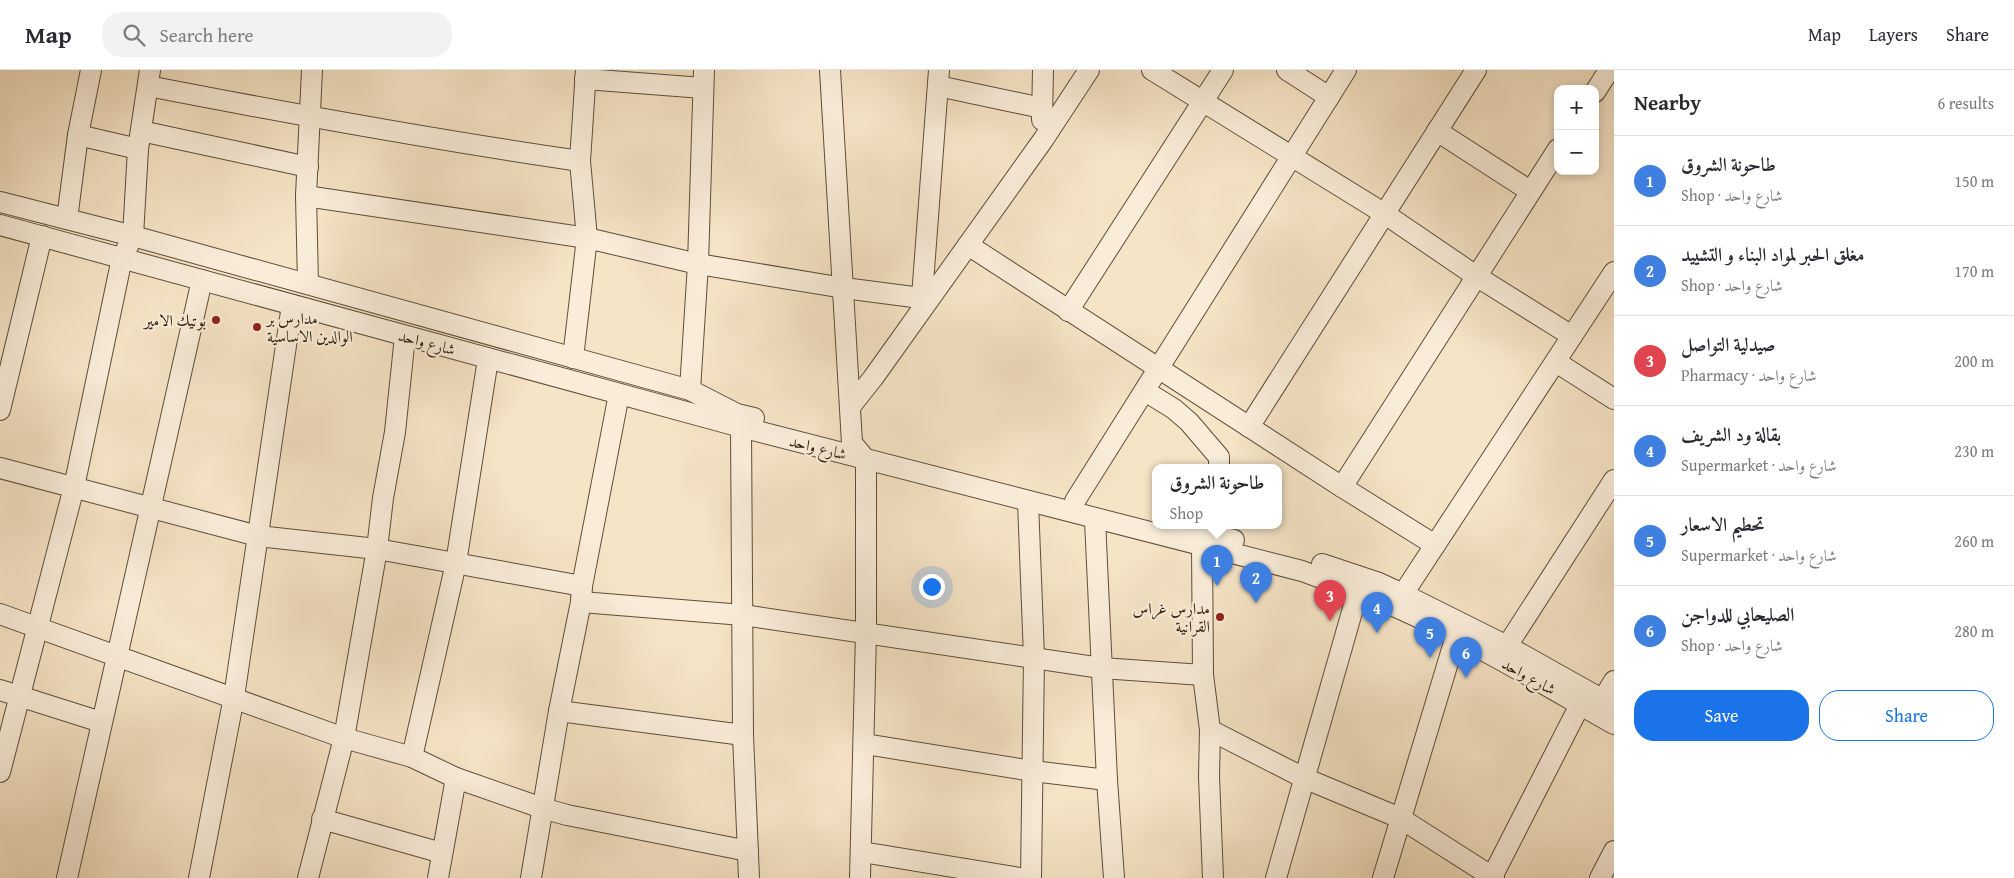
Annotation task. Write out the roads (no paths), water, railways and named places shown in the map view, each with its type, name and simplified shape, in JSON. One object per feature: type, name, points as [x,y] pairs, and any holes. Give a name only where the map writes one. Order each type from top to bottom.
[{"type":"street","points":[[67,219],[78,135],[91,70]]},
{"type":"street","points":[[308,284],[306,196],[312,70]]},
{"type":"street","points":[[830,70],[852,443],[866,460],[865,744],[860,878]]},
{"type":"street","points":[[1042,140],[1043,70]]},
{"type":"street","points":[[850,407],[873,378],[921,304],[968,245],[1089,70]]},
{"type":"street","points":[[1152,70],[1385,214],[1476,276],[1572,336]]},
{"type":"street","points":[[1068,310],[1223,70]]},
{"type":"street","points":[[1287,70],[1329,97]]},
{"type":"street","points":[[1074,501],[1346,70]]},
{"type":"street","points":[[1249,426],[1476,70]]},
{"type":"street","points":[[1599,86],[1610,70]]},
{"type":"street","points":[[573,358],[587,238],[580,161],[585,75],[704,79],[698,264],[690,390]]},
{"type":"street","points":[[0,772],[74,487],[122,258],[133,236],[139,140],[149,78],[310,118],[580,161]]},
{"type":"street","points":[[921,304],[939,78],[1042,108]]},
{"type":"street","points":[[1437,131],[1530,192]]},
{"type":"street","points":[[78,135],[139,140],[308,167]]},
{"type":"street","points":[[1342,487],[1554,155]]},
{"type":"street","points":[[306,196],[587,238],[698,264],[844,288],[921,304]]},
{"type":"street","name":"شارع واحد","points":[[0,202],[133,236],[690,390],[737,414],[1074,501],[1152,519]]},
{"type":"street","name":"شارع واحد","points":[[0,225],[488,359],[1095,520],[1207,543],[1304,559],[1379,583],[1507,646],[1596,703],[1614,724]]},
{"type":"street","points":[[0,410],[42,236]]},
{"type":"street","points":[[968,245],[1435,545]]},
{"type":"street","points":[[1403,594],[1614,272]]},
{"type":"street","points":[[67,878],[202,280]]},
{"type":"street","points":[[199,878],[234,697],[292,305]]},
{"type":"street","points":[[308,878],[344,738],[395,432],[405,336]]},
{"type":"street","points":[[412,757],[456,563],[488,359]]},
{"type":"street","points":[[1556,362],[1614,399]]},
{"type":"street","points":[[1144,391],[1174,409],[1185,419],[1218,457],[1219,464]]},
{"type":"street","points":[[531,878],[559,711],[619,394]]},
{"type":"street","points":[[741,427],[742,735],[749,878]]},
{"type":"street","points":[[0,468],[258,536],[376,549],[456,563],[582,594],[1034,656],[1101,668],[1203,675]]},
{"type":"street","points":[[1507,646],[1614,480]]},
{"type":"street","points":[[1028,502],[1034,656],[1031,878]]},
{"type":"street","points":[[1095,520],[1101,668],[1114,878]]},
{"type":"street","name":"شارع واحد","points":[[1188,529],[1207,543],[1302,571],[1398,608],[1596,703]]},
{"type":"street","points":[[1207,543],[1203,675],[1210,730],[1209,776],[1213,878]]},
{"type":"street","points":[[1276,878],[1358,591]]},
{"type":"street","points":[[0,614],[38,626],[344,738],[412,757],[456,778],[542,808],[567,815],[748,851]]},
{"type":"street","points":[[1383,878],[1456,636]]},
{"type":"street","points":[[1210,730],[1304,778],[1400,818],[1493,877],[1596,703],[1614,681]]},
{"type":"street","points":[[0,690],[101,722]]},
{"type":"street","points":[[559,711],[742,735]]},
{"type":"street","points":[[865,744],[1107,780]]},
{"type":"street","points":[[438,878],[456,778]]},
{"type":"street","points":[[322,819],[442,853]]},
{"type":"street","points":[[862,852],[1020,878]]},
{"type":"street","points":[[1600,878],[1613,856]]},
{"type":"place","name":"بوتيك الامير","points":[[216,320]]},
{"type":"place","name":"مدارس بر الوالدين الاساسية","points":[[257,327]]},
{"type":"place","name":"طاحونة الشروق","points":[[1217,586]]},
{"type":"place","name":"مغلق الحبر لمواد البناء و التشييد","points":[[1256,603]]},
{"type":"place","name":"مدارس غراس القرانية","points":[[1220,617]]},
{"type":"place","name":"صيدلية التواصل","points":[[1330,621]]},
{"type":"place","name":"بقالة ود الشريف","points":[[1377,633]]},
{"type":"place","name":"تحطيم الاسعار","points":[[1430,658]]},
{"type":"place","name":"الصليحابي للدواجن","points":[[1466,678]]}]
